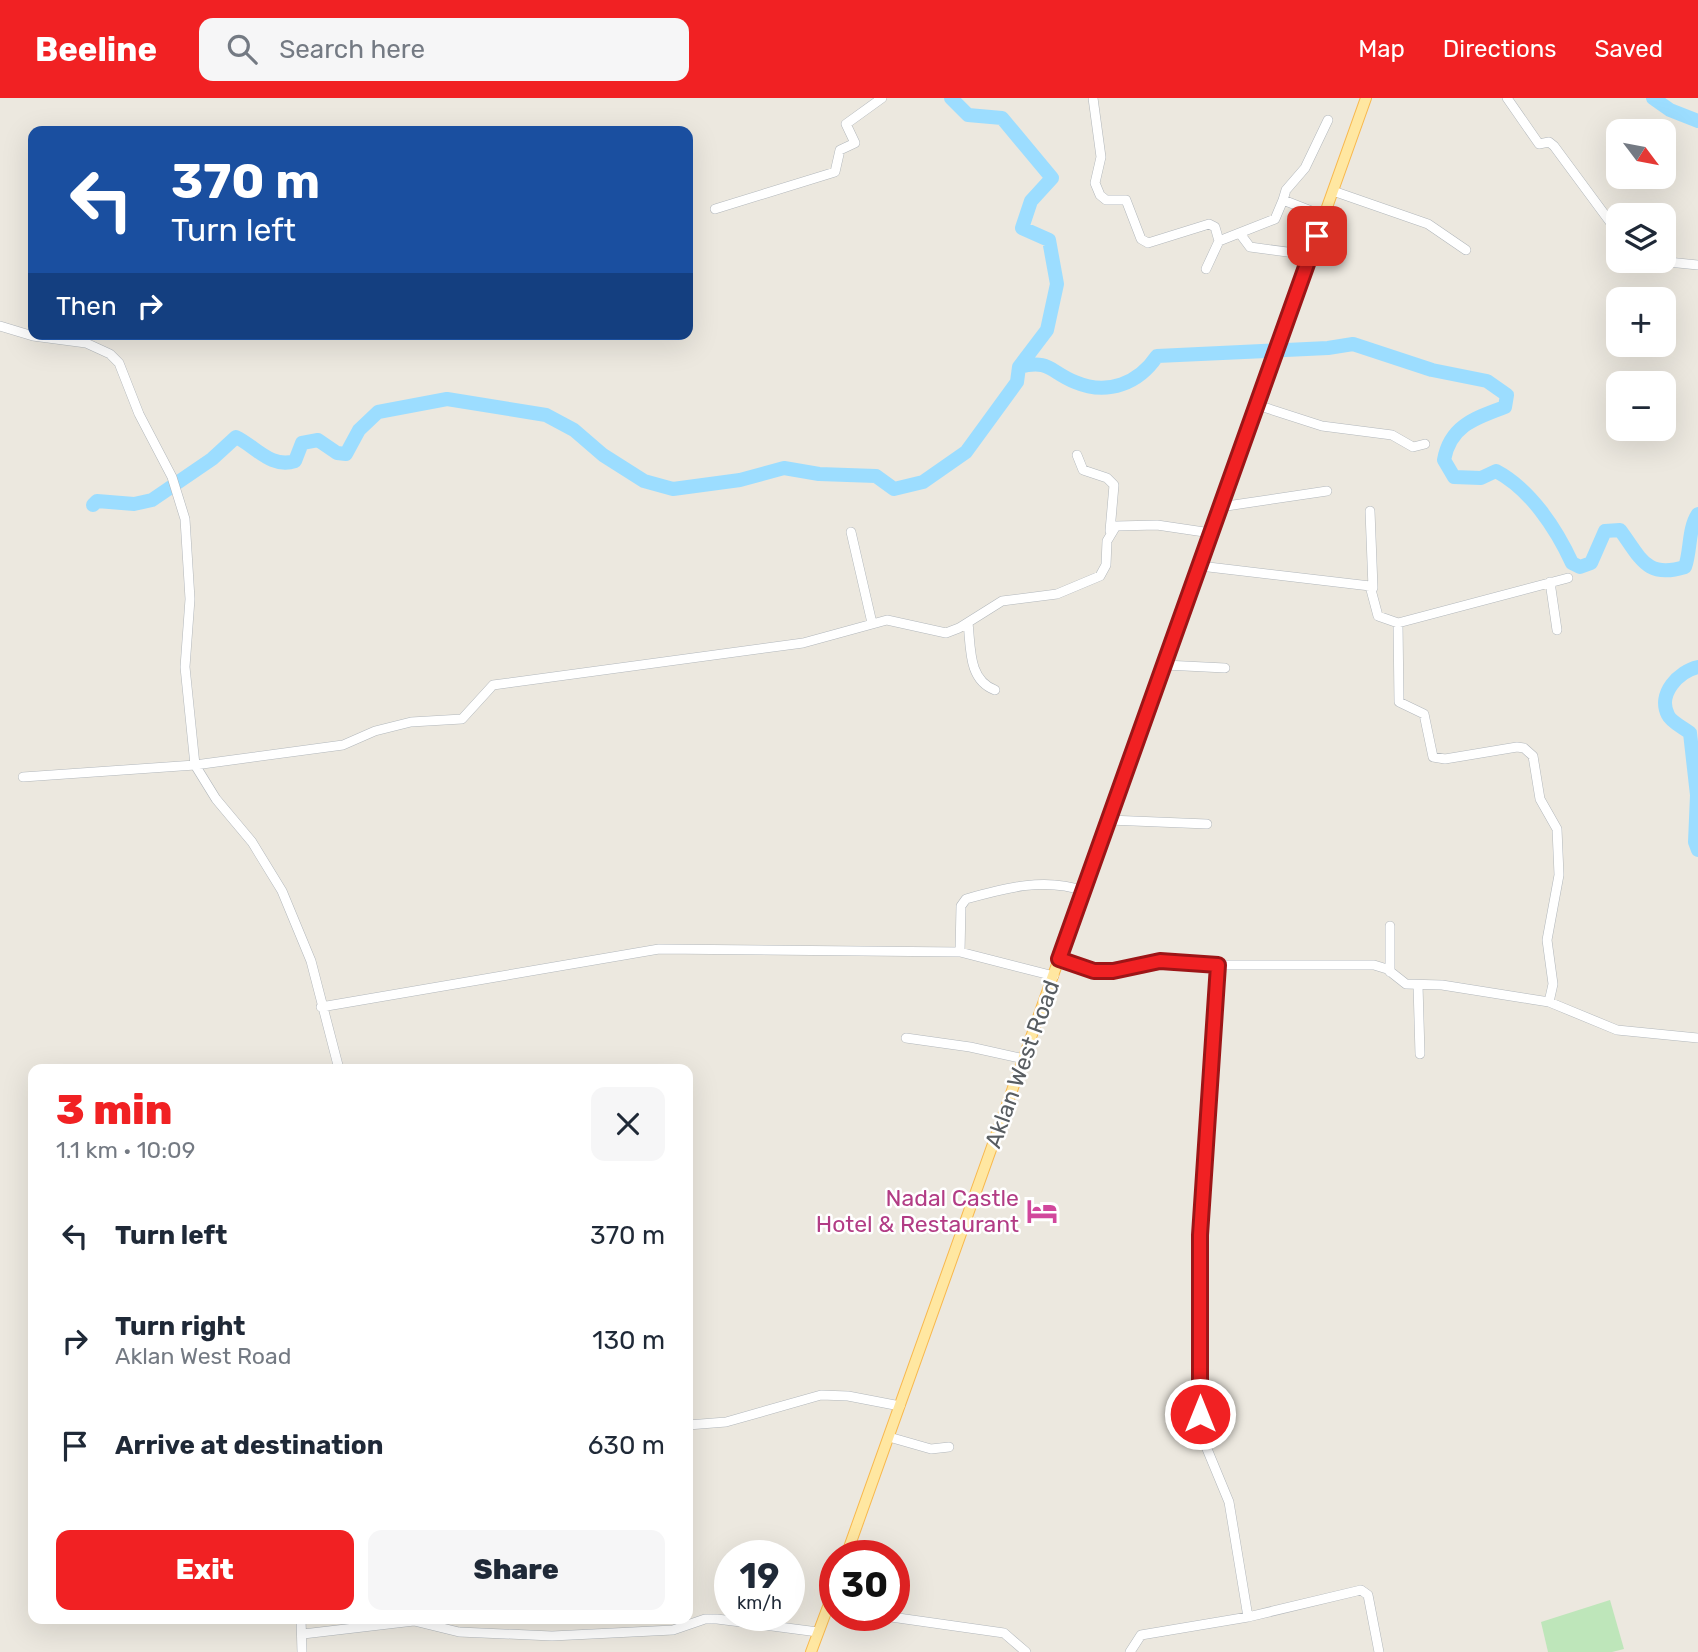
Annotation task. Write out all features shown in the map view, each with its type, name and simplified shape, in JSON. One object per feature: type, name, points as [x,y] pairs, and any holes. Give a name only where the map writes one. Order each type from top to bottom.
[{"type":"main road","name":"Aklan West Road","points":[[852,1540],[1366,98]]},
{"type":"main road","points":[[811,1652],[818,1632]]},
{"type":"street","points":[[715,209],[835,172],[840,150],[855,143],[846,124],[882,98]]},
{"type":"street","points":[[1093,98],[1101,157],[1095,183],[1100,195],[1106,200],[1126,200],[1141,239],[1148,243],[1209,224],[1215,226],[1219,241],[1206,269]]},
{"type":"street","points":[[1507,98],[1538,144],[1549,142],[1554,146],[1606,216]]},
{"type":"street","points":[[1219,241],[1241,235],[1275,219],[1286,190],[1305,168],[1328,120]]},
{"type":"street","points":[[1333,191],[1428,224],[1466,250]]},
{"type":"street","points":[[1283,200],[1324,216]]},
{"type":"street","points":[[1241,235],[1250,247],[1310,255]]},
{"type":"street","points":[[1676,263],[1698,265]]},
{"type":"street","points":[[0,326],[28,334]]},
{"type":"street","points":[[63,340],[86,343],[110,354],[119,363],[139,414],[180,496],[185,519],[190,599],[185,667],[195,765],[216,799],[252,842],[282,891],[311,961],[338,1064]]},
{"type":"street","points":[[1257,405],[1322,426],[1392,435],[1413,447],[1425,444]]},
{"type":"street","points":[[23,777],[195,765],[343,746],[375,731],[411,722],[462,719],[493,685],[803,643],[887,620],[946,633],[968,623],[1002,601],[1057,594],[1100,576],[1106,565],[1114,485],[1107,478],[1083,470],[1077,455]]},
{"type":"street","points":[[1220,507],[1327,491]]},
{"type":"street","points":[[1370,511],[1373,588],[1378,616],[1398,623],[1568,578]]},
{"type":"street","points":[[1110,531],[1127,524],[1211,533]]},
{"type":"street","points":[[851,532],[872,623]]},
{"type":"street","points":[[1200,566],[1352,582],[1373,588]]},
{"type":"street","points":[[1550,582],[1557,630]]},
{"type":"street","points":[[968,623],[974,669],[984,686],[995,690]]},
{"type":"street","points":[[1398,623],[1399,702],[1424,714],[1433,757],[1445,759],[1517,747],[1524,748],[1532,756],[1540,799],[1558,829],[1559,875],[1547,940],[1553,984],[1549,1002]]},
{"type":"street","points":[[1165,665],[1225,668]]},
{"type":"street","points":[[1109,820],[1207,824]]},
{"type":"street","points":[[961,952],[961,906],[966,899],[1045,883],[1060,883],[1084,891]]},
{"type":"street","points":[[1390,926],[1390,972]]},
{"type":"street","points":[[321,1007],[659,950],[961,952],[1054,976]]},
{"type":"street","points":[[1059,959],[1094,971],[1113,971],[1160,961],[1218,965],[1374,965],[1390,972],[1406,984],[1442,985],[1549,1002],[1617,1030],[1698,1038]]},
{"type":"street","points":[[1218,965],[1200,1235],[1200,1432],[1229,1502],[1248,1617]]},
{"type":"street","points":[[1418,985],[1420,1054]]},
{"type":"street","points":[[906,1038],[970,1047],[1024,1059]]},
{"type":"street","points":[[693,1425],[726,1422],[821,1395],[848,1396],[900,1406]]},
{"type":"street","points":[[889,1437],[931,1449],[949,1447]]},
{"type":"street","points":[[1130,1652],[1142,1635],[1248,1617],[1363,1590],[1368,1595],[1379,1652]]},
{"type":"street","points":[[693,1623],[717,1619],[818,1632]]},
{"type":"street","points":[[910,1620],[1004,1633],[1026,1652]]},
{"type":"street","points":[[302,1624],[302,1652]]},
{"type":"street","points":[[303,1634],[388,1624]]},
{"type":"street","points":[[426,1624],[459,1632],[552,1636],[673,1630],[690,1624]]},
{"type":"green space","points":[[1610,1600],[1624,1649],[1612,1652],[1548,1652],[1541,1622]]},
{"type":"waterway","points":[[93,505],[97,501],[134,504],[152,500],[212,459],[236,437],[278,462],[295,461],[302,443],[318,440],[337,453],[346,454],[359,430],[378,412],[447,399],[546,415],[574,430],[603,455],[644,481],[673,489],[740,480],[784,468],[819,474],[876,476],[894,489],[923,482],[966,452],[1017,382],[1019,367],[1047,330],[1057,284],[1049,240],[1022,228],[1031,201],[1052,178],[1002,118],[968,115],[951,98]]},
{"type":"waterway","points":[[1653,98],[1670,110],[1698,121]]},
{"type":"waterway","points":[[1019,367],[1044,366],[1075,382],[1099,388],[1132,380],[1157,356],[1328,348],[1353,344],[1432,370],[1487,381],[1507,395],[1505,407],[1474,420],[1458,431],[1447,448],[1444,460],[1454,477],[1481,478],[1496,471],[1520,488],[1541,511],[1572,563],[1580,567],[1591,563],[1605,531],[1620,530],[1646,564],[1653,568],[1672,570],[1685,567],[1698,514]]},
{"type":"waterway","points":[[1698,667],[1677,678],[1665,699],[1668,715],[1690,733],[1697,795],[1695,842],[1698,850]]},
{"type":"place","name":"Nadal Castle Hotel & Restaurant","points":[[1042,1211]]},
{"type":"route","points":[[1200,1414],[1200,1235],[1218,965],[1160,961],[1113,971],[1094,971],[1059,959],[1317,236]]}]
